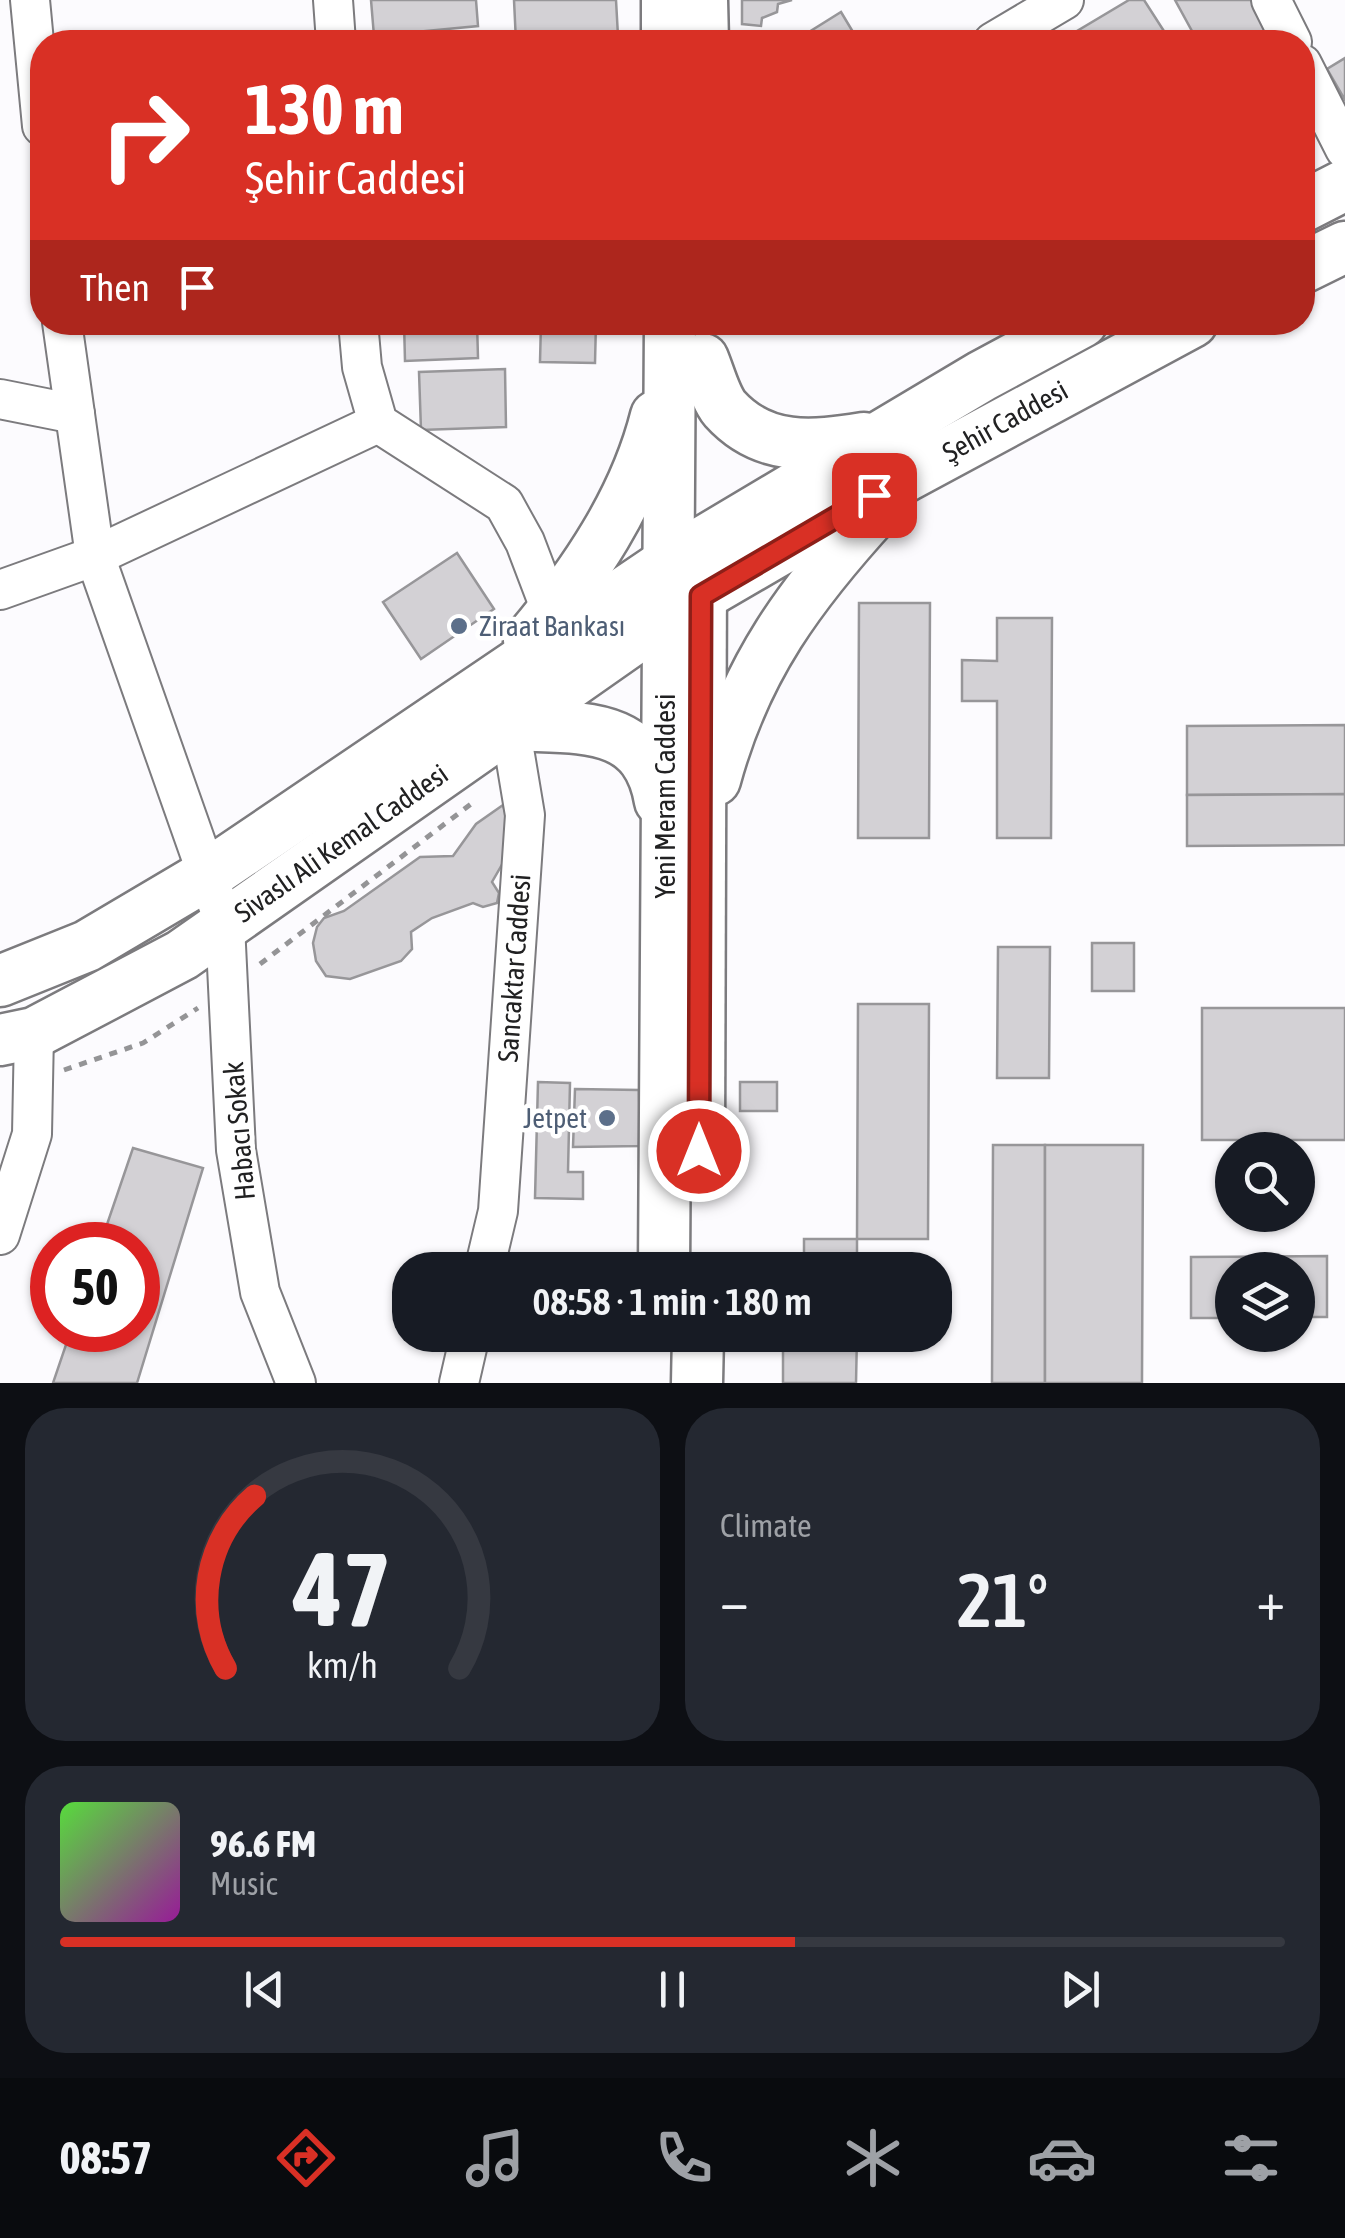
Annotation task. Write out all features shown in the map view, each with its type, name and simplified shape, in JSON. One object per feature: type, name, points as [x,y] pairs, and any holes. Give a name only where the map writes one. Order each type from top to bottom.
[{"type":"main road","points":[[667,0],[667,30]]},
{"type":"main road","points":[[702,0],[703,30]]},
{"type":"main road","points":[[1315,201],[1345,185]]},
{"type":"main road","points":[[1315,262],[1345,247]]},
{"type":"main road","name":"Şehir Caddesi","points":[[684,580],[896,455],[1064,335]]},
{"type":"main road","name":"Şehir Caddesi","points":[[896,455],[1163,335]]},
{"type":"main road","points":[[683,831],[772,639],[834,557],[896,455],[763,437],[724,408],[687,342]]},
{"type":"main road","points":[[501,674],[552,613],[609,530],[646,456],[687,342]]},
{"type":"main road","name":"Yeni Meram Caddesi","points":[[687,342],[683,831],[697,1252]]},
{"type":"main road","name":"Sivaslı Ali Kemal Caddesi","points":[[0,981],[87,946],[207,875],[501,674],[684,580]]},
{"type":"main road","name":"Sivaslı Ali Kemal Caddesi","points":[[23,1051],[182,955],[510,725],[684,580]]},
{"type":"main road","points":[[510,725],[610,733],[642,752],[683,831]]},
{"type":"main road","name":"Yeni Meram Caddesi","points":[[665,1252],[683,831]]},
{"type":"main road","points":[[664,1352],[664,1383]]},
{"type":"main road","points":[[697,1383],[698,1352]]},
{"type":"street","points":[[30,0],[33,30]]},
{"type":"street","points":[[332,0],[335,30]]},
{"type":"street","points":[[1013,30],[1064,0]]},
{"type":"street","points":[[1271,0],[1286,30]]},
{"type":"street","points":[[1315,90],[1345,149]]},
{"type":"street","name":"Habacı Sokak","points":[[64,335],[95,556],[225,925],[236,1150],[260,1292],[296,1383]]},
{"type":"street","points":[[359,335],[362,367],[378,423],[504,504],[526,542],[552,613]]},
{"type":"street","points":[[0,399],[75,414]]},
{"type":"street","points":[[0,590],[95,556],[378,423]]},
{"type":"street","name":"Sancaktar Caddesi","points":[[488,1252],[498,1211],[525,815],[510,725]]},
{"type":"street","points":[[0,1235],[32,1134],[23,1051]]},
{"type":"street","points":[[458,1383],[466,1352]]},
{"type":"path","points":[[23,1051],[143,1043],[228,989],[472,804]]},
{"type":"building","points":[[371,0],[476,0],[478,26],[374,30]]},
{"type":"building","points":[[514,0],[616,0],[618,30],[515,30]]},
{"type":"building","points":[[742,0],[792,0],[778,4],[777,12],[762,18],[761,26],[742,24]]},
{"type":"building","points":[[1129,0],[1144,0],[1163,30],[1079,30]]},
{"type":"building","points":[[1175,0],[1255,0],[1271,29],[1269,30],[1191,30]]},
{"type":"building","points":[[841,12],[852,30],[812,30]]},
{"type":"building","points":[[1345,58],[1345,100],[1327,69]]},
{"type":"building","points":[[404,335],[477,335],[478,358],[405,361]]},
{"type":"building","points":[[541,335],[596,335],[595,363],[540,362]]},
{"type":"building","points":[[505,369],[506,427],[421,430],[419,372]]},
{"type":"building","points":[[457,553],[494,609],[421,659],[383,602]]},
{"type":"building","points":[[859,603],[930,603],[929,838],[858,838]]},
{"type":"building","points":[[997,618],[1052,618],[1051,838],[997,838],[997,701],[962,701],[962,660],[997,661]]},
{"type":"building","points":[[1345,725],[1345,794],[1187,795],[1187,726]]},
{"type":"building","points":[[1345,794],[1345,845],[1187,846],[1187,795]]},
{"type":"building","points":[[503,805],[509,824],[504,861],[492,882],[499,893],[497,903],[483,907],[473,903],[432,918],[411,932],[412,949],[401,961],[350,979],[326,976],[316,961],[313,943],[324,918],[344,911],[420,857],[453,856],[476,824]]},
{"type":"building","points":[[1092,943],[1134,943],[1134,991],[1092,991]]},
{"type":"building","points":[[998,947],[1050,947],[1049,1078],[997,1078]]},
{"type":"building","points":[[858,1004],[929,1004],[928,1239],[857,1239]]},
{"type":"building","points":[[1202,1008],[1345,1008],[1345,1140],[1315,1140],[1315,1132],[1215,1132],[1215,1140],[1202,1140]]},
{"type":"building","points":[[538,1082],[570,1083],[568,1172],[583,1172],[583,1199],[535,1198]]},
{"type":"building","points":[[740,1082],[777,1082],[777,1111],[740,1111]]},
{"type":"building","points":[[575,1089],[639,1090],[640,1146],[573,1147]]},
{"type":"building","points":[[993,1145],[1045,1145],[1045,1383],[992,1383]]},
{"type":"building","points":[[1045,1145],[1143,1145],[1142,1383],[1045,1383]]},
{"type":"building","points":[[133,1148],[203,1168],[160,1308],[160,1222],[108,1222]]},
{"type":"building","points":[[804,1239],[857,1239],[857,1252],[804,1252]]},
{"type":"building","points":[[1315,1256],[1327,1256],[1327,1317],[1315,1317]]},
{"type":"building","points":[[1191,1257],[1215,1257],[1215,1318],[1191,1318]]},
{"type":"building","points":[[64,1352],[147,1352],[137,1383],[53,1383]]},
{"type":"building","points":[[783,1352],[857,1352],[856,1383],[783,1383]]},
{"type":"place","name":"Ziraat Bankası","points":[[459,626]]},
{"type":"place","name":"Jetpet","points":[[607,1118]]},
{"type":"route","points":[[699,1151],[701,596],[874,495]]}]
